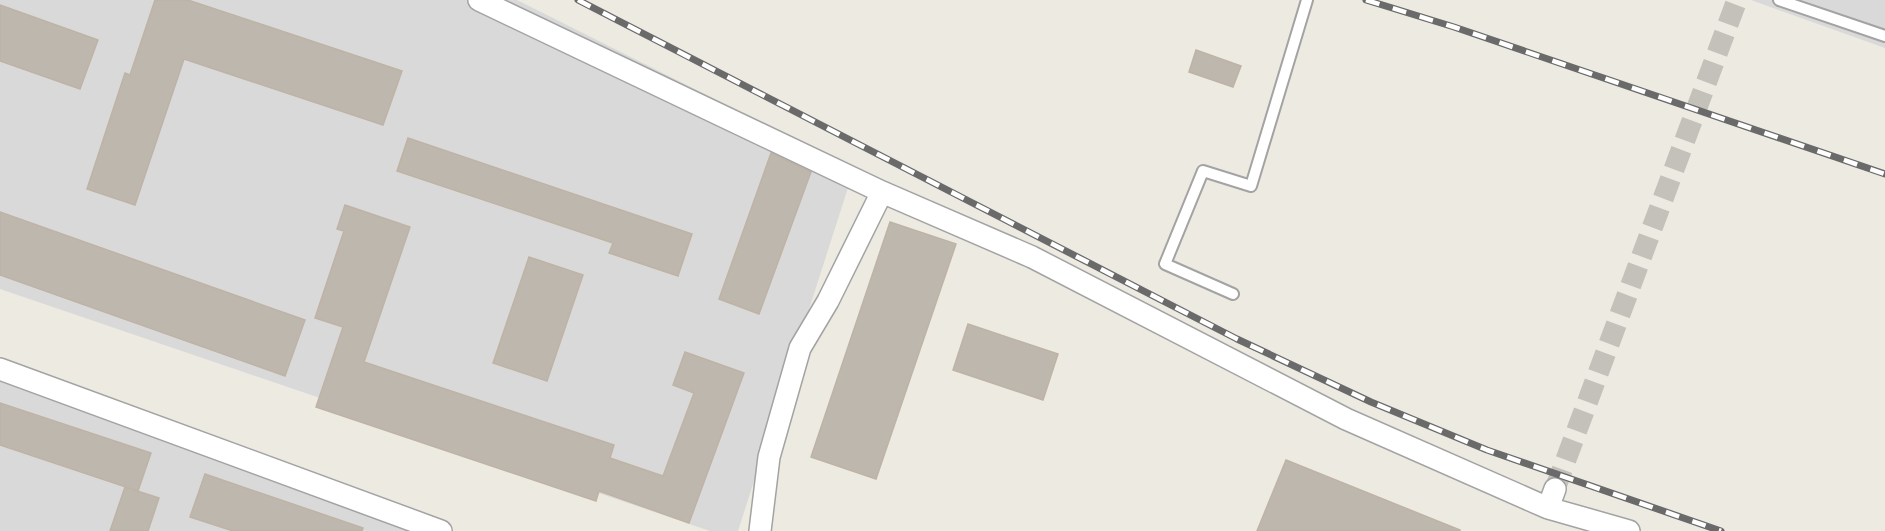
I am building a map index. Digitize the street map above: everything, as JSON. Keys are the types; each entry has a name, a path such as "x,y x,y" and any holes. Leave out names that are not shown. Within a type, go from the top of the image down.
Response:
{"street":[{"path":"478,0 882,192 1032,257 1346,419 1551,498 1629,531"},
{"path":"760,531 769,457 800,348 828,301 882,192"},
{"path":"0,369 441,531"}],"lane":[{"path":"1233,294 1165,264 1203,171 1251,186 1306,0"},
{"path":"1779,0 1885,36"}],"shaded area":[{"path":"0,0 517,0 854,169 738,531 710,531 0,289"},
{"path":"1751,0 1885,0 1885,48"},
{"path":"0,375 442,531 0,531"}],"building":[{"path":"155,0 188,0 402,71 383,125 184,59 135,205 87,189 125,73 130,75"},
{"path":"0,5 98,40 80,89 0,61"},
{"path":"1196,50 1241,66 1233,87 1189,72"},
{"path":"408,138 692,234 678,276 609,253 613,243 397,171"},
{"path":"771,153 811,172 759,314 719,299"},
{"path":"345,205 410,227 364,362 614,445 610,458 663,476 694,393 673,385 685,352 744,373 689,523 599,491 596,501 316,407 343,327 315,318 344,231 337,229"},
{"path":"0,212 305,320 285,376 0,275"},
{"path":"890,222 956,244 876,479 811,457"},
{"path":"529,257 583,275 547,381 493,363"},
{"path":"968,324 1058,354 1043,400 953,370"},
{"path":"0,403 151,453 138,491 0,445"},
{"path":"1286,460 1460,530 1460,531 1257,531"},
{"path":"205,474 363,528 362,531 233,531 190,517"},
{"path":"125,487 159,498 148,531 110,531"}],"tunnel":[{"path":"1555,489 1737,0"}],"railway":[{"path":"578,0 1237,339 1371,402 1487,450 1721,531"},
{"path":"1366,0 1454,27 1885,174"}]}
